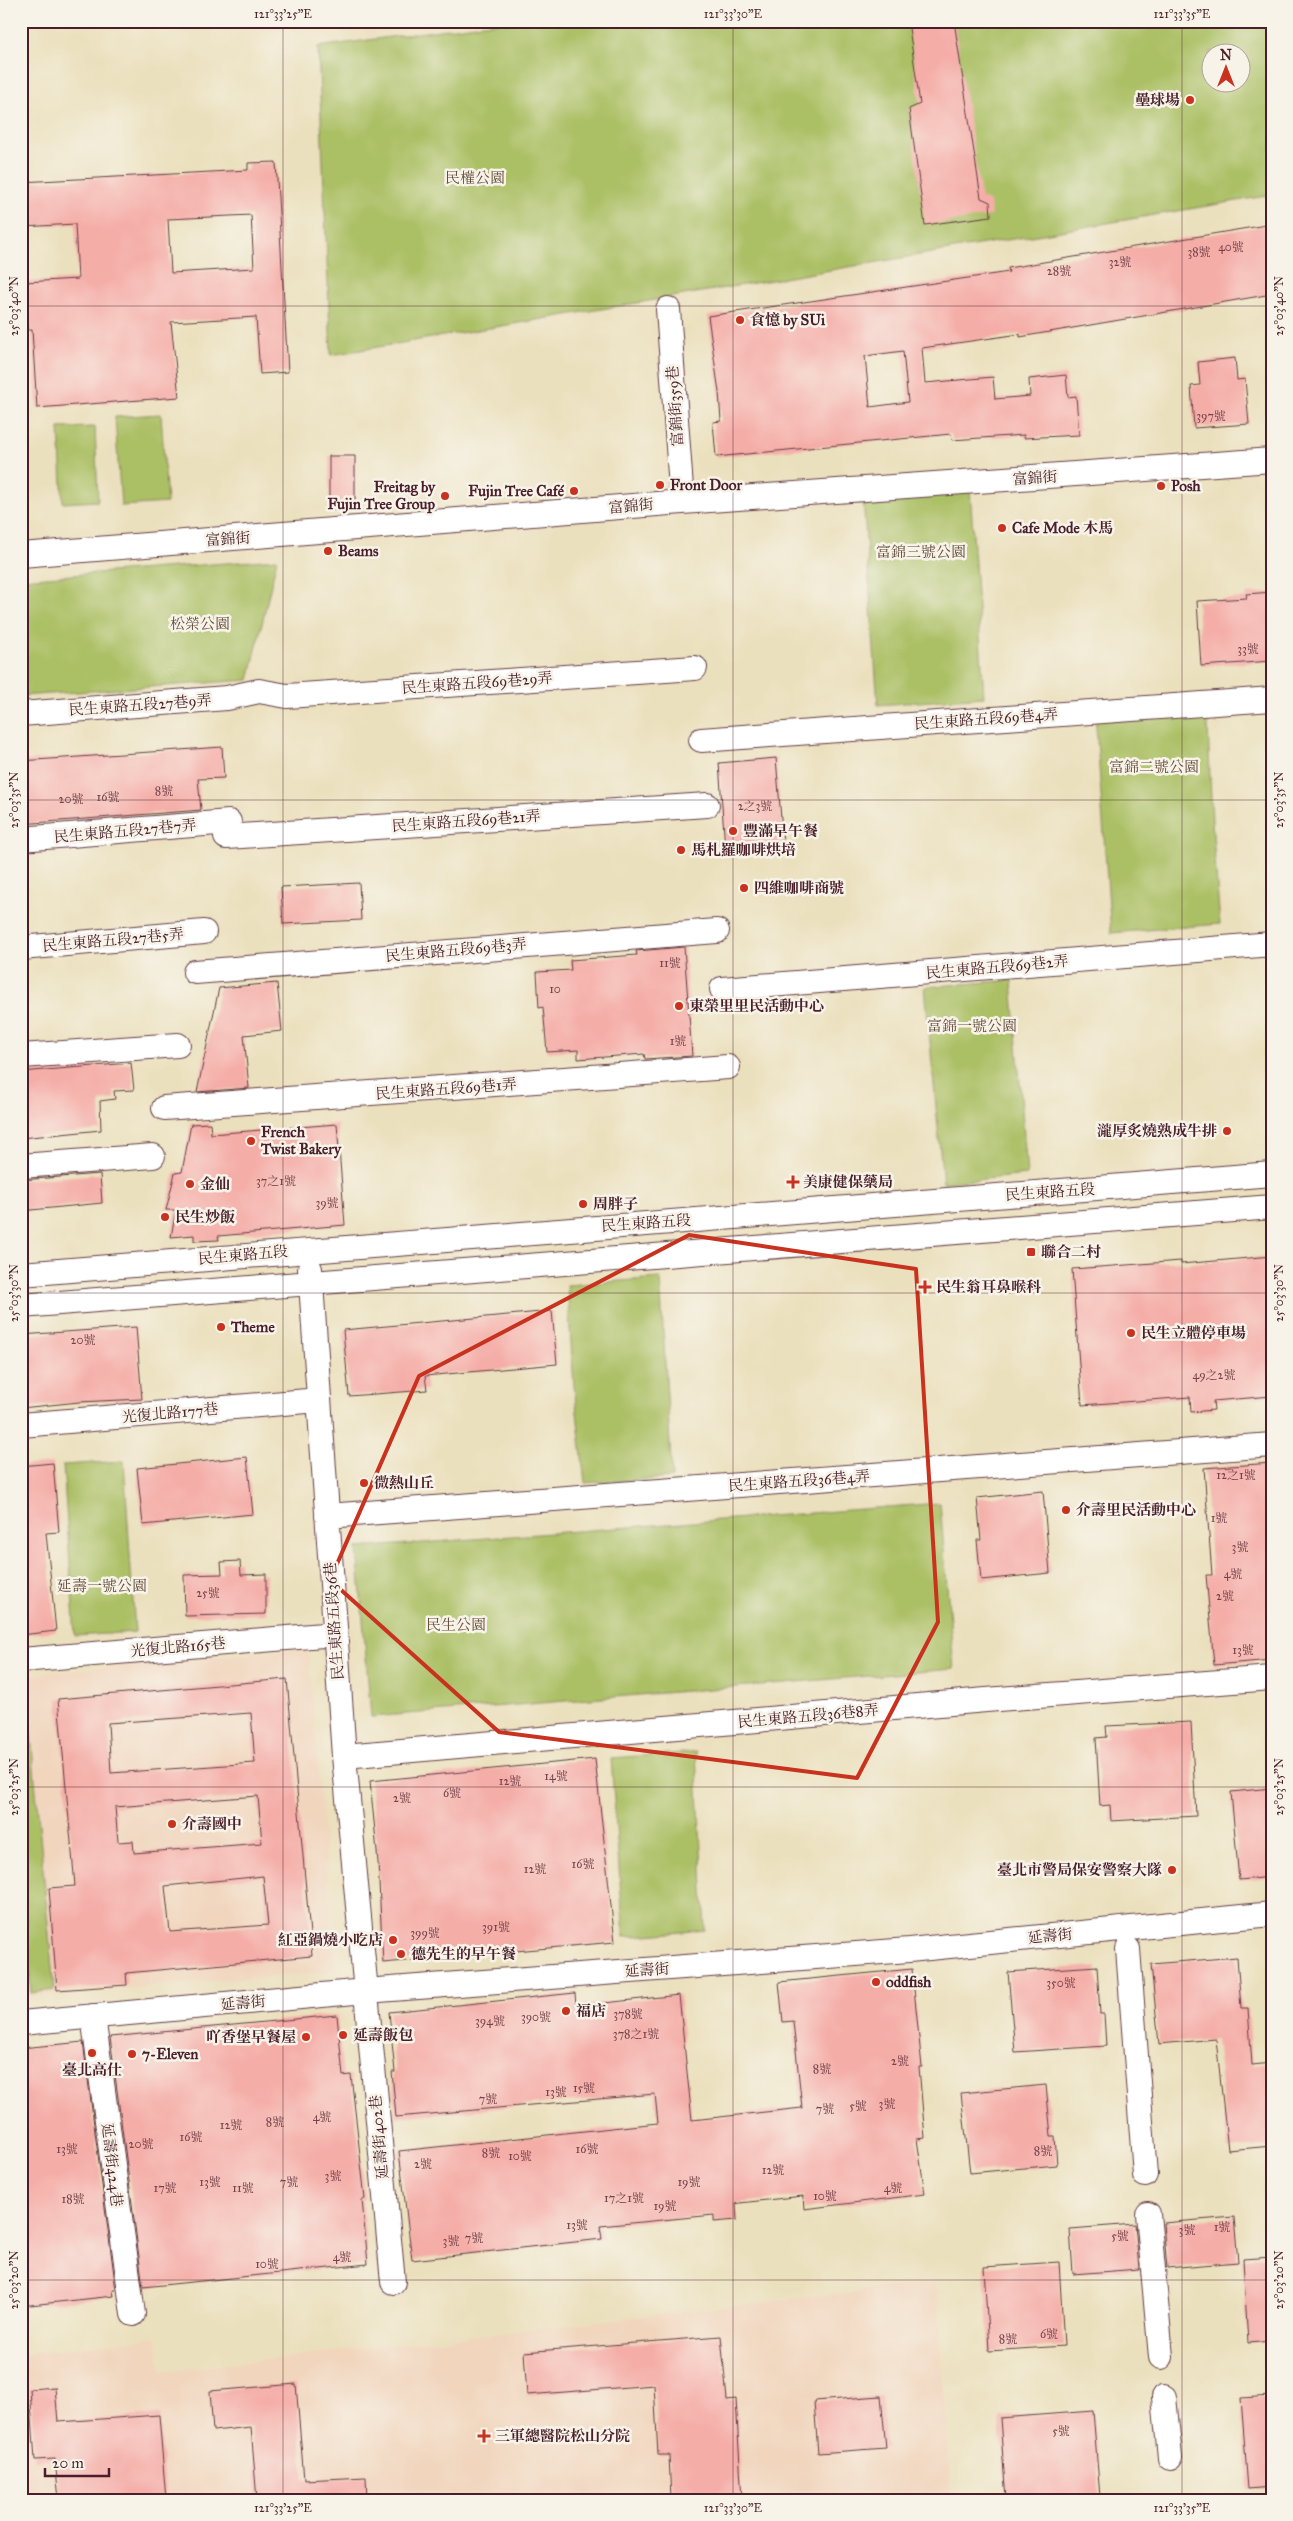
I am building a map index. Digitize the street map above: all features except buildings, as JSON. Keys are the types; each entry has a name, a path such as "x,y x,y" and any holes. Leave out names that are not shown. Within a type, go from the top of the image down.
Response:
{"street":[{"name":"富錦街359巷","path":"668,309 682,502"},
{"name":"富錦街","path":"21,555 682,502 1272,460"},
{"name":"民生東路五段69巷29弄","path":"259,691 287,696 695,668"},
{"name":"民生東路五段27巷9弄","path":"21,714 227,698 259,691"},
{"name":"民生東路五段69巷4弄","path":"701,740 1272,699"},
{"name":"民生東路五段69巷21弄","path":"228,829 707,805"},
{"name":"民生東路五段27巷7弄","path":"21,839 228,829"},
{"name":"民生東路五段69巷3弄","path":"195,972 717,931"},
{"name":"民生東路五段27巷5弄","path":"21,948 204,932"},
{"name":"民生東路五段69巷2弄","path":"722,989 1272,944"},
{"path":"21,1056 178,1045"},
{"name":"民生東路五段69巷1弄","path":"164,1108 728,1067"},
{"path":"21,1166 153,1156"},
{"name":"民生東路五段","path":"21,1274 1272,1174"},
{"path":"21,1306 1272,1207"},
{"name":"民生東路五段36巷","path":"309,1250 344,1756 365,1991"},
{"name":"光復北路177巷","path":"21,1425 319,1400"},
{"name":"民生東路五段36巷4弄","path":"327,1516 1272,1445"},
{"name":"光復北路165巷","path":"21,1660 335,1634"},
{"name":"民生東路五段36巷8弄","path":"344,1756 976,1701 1272,1678"},
{"name":"延壽街","path":"21,2022 365,1991 909,1950 1272,1914"},
{"path":"1128,1949 1145,2175"},
{"name":"延壽街402巷","path":"365,1991 393,2282"},
{"name":"延壽街424巷","path":"93,2016 133,2314"},
{"path":"1148,2214 1161,2357"},
{"path":"1164,2397 1170,2458"}],"highlighted area":[{"path":"689,1235 916,1269 938,1622 857,1778 499,1732 330,1580 419,1376"}],"shaded area":[{"name":"介壽國中","path":"308,1648 335,1971 21,1997 21,1676"},
{"name":"三軍總醫院松山分院","path":"937,2282 951,2500 21,2500 21,2355 156,2337 162,2372"}],"green space":[{"name":"民權公園","path":"505,21 1272,21 1272,195 331,355 318,47"},
{"path":"161,414 167,503 121,506 115,417"},
{"path":"95,427 98,501 63,503 59,428"},
{"name":"富錦三號公園","path":"970,489 984,697 878,705 863,497"},
{"name":"松榮公園","path":"277,559 249,680 21,696 21,579"},
{"name":"富錦二號公園","path":"1207,703 1212,822 1220,924 1111,933 1095,712"},
{"name":"富錦一號公園","path":"1012,980 1027,1175 943,1183 925,987"},
{"path":"660,1278 672,1478 585,1483 574,1386 567,1285"},
{"name":"延壽一號公園","path":"124,1461 135,1632 75,1636 63,1465"},
{"name":"民生公園","path":"940,1503 954,1669 371,1717 357,1548"},
{"path":"27,1692 54,1990 31,1993 29,1966 21,1972 21,1938 26,1923 21,1873 21,1693"},
{"path":"696,1752 705,1930 624,1937 611,1758"}],"place":[{"name":"壘球場","path":"1190,100"},
{"name":"食憶 by SUi","path":"740,320"},
{"name":"Front Door","path":"660,485"},
{"name":"Posh","path":"1161,486"},
{"name":"Fujin Tree Café","path":"574,491"},
{"name":"Freitag by Fujin Tree Group","path":"445,496"},
{"name":"Cafe Mode 木馬","path":"1002,528"},
{"name":"Beams","path":"328,551"},
{"name":"豐滿早午餐","path":"733,831"},
{"name":"馬札羅咖啡烘培","path":"681,850"},
{"name":"四維咖啡商號","path":"744,888"},
{"name":"東榮里里民活動中心","path":"679,1006"},
{"name":"瀧厚炙燒熟成牛排","path":"1227,1131"},
{"name":"French Twist Bakery","path":"251,1141"},
{"name":"美康健保藥局","path":"793,1182"},
{"name":"金仙","path":"190,1184"},
{"name":"周胖子","path":"583,1204"},
{"name":"民生炒飯","path":"165,1217"},
{"name":"聯合二村","path":"1031,1252"},
{"name":"民生翁耳鼻喉科","path":"925,1287"},
{"name":"Theme","path":"221,1327"},
{"name":"民生立體停車場","path":"1131,1333"},
{"name":"微熱山丘","path":"364,1483"},
{"name":"介壽里民活動中心","path":"1066,1510"},
{"name":"介壽國中","path":"172,1824"},
{"name":"臺北市警局保安警察大隊","path":"1172,1870"},
{"name":"紅亞鍋燒小吃店","path":"393,1940"},
{"name":"德先生的早午餐","path":"401,1954"},
{"name":"oddfish","path":"876,1982"},
{"name":"福店","path":"566,2011"},
{"name":"延壽飯包","path":"343,2035"},
{"name":"吖香堡早餐屋","path":"306,2037"},
{"name":"臺北高仕","path":"92,2053"},
{"name":"7-Eleven","path":"132,2054"},
{"name":"三軍總醫院松山分院","path":"484,2436"}]}
